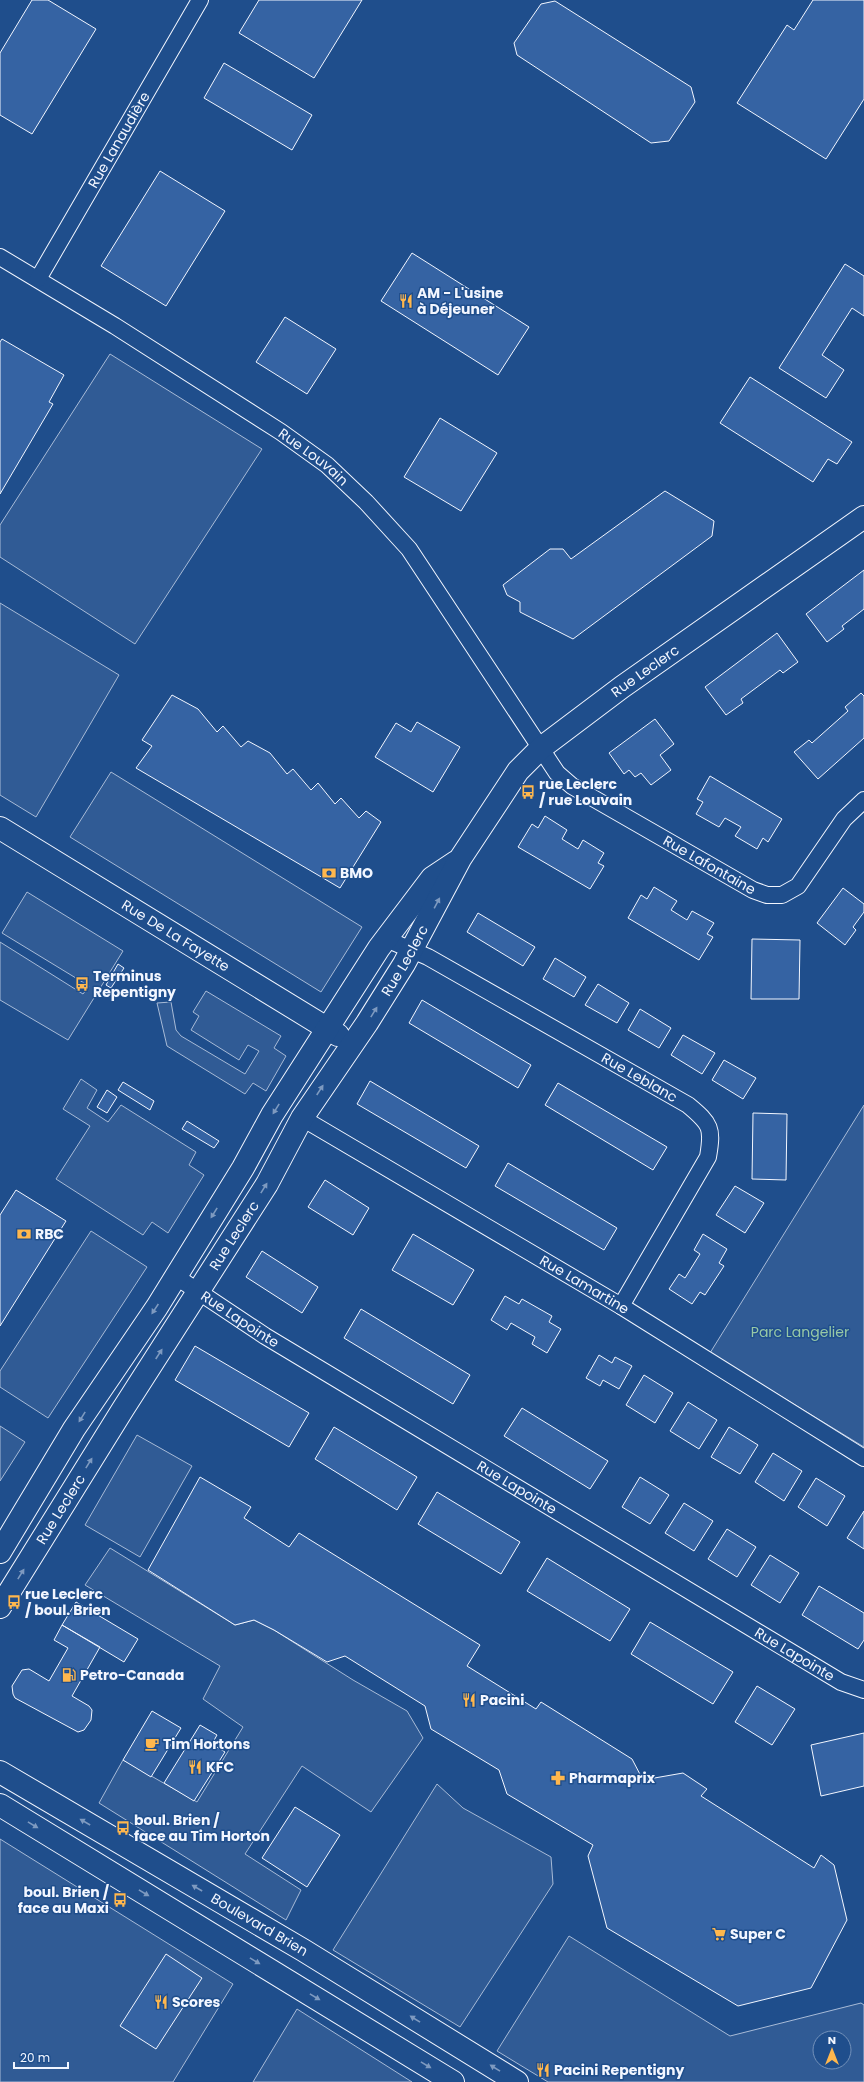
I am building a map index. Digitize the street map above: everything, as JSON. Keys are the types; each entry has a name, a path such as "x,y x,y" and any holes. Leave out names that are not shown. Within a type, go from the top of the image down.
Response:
{"street":[{"name":"Rue Lanaudière","path":"38,279 200,0"},
{"name":"Rue Louvain","path":"0,257 38,279 281,432 335,472 366,502 409,549 541,748"},
{"name":"Rue Leclerc","path":"0,1607 267,1184 302,1118 367,1023 412,950 460,859 508,784 541,748 622,686 864,517"},
{"name":"Rue Lafontaine","path":"541,748 558,773 572,786 753,890 767,895 782,895 798,886 844,819 864,800"},
{"name":"Rue De La Fayette","path":"0,828 352,1043"},
{"name":"Rue Leclerc","path":"0,1552 90,1405 157,1307 327,1028 386,939 432,878 460,859"},
{"name":"Rue Leblanc","path":"386,939 428,957 681,1101 704,1118 712,1136 708,1157 621,1306"},
{"name":"Rue Lamartine","path":"302,1118 621,1306 864,1458"},
{"name":"Rue Lapointe","path":"175,1276 286,1348 841,1682 864,1690"},
{"path":"0,1538 20,1518"},
{"name":"Boulevard Brien","path":"0,1772 304,1950 517,2082"},
{"path":"0,1805 453,2082"}],"shaded area":[{"path":"110,354 262,449 135,644 0,557 0,525"},
{"path":"0,603 119,675 36,817 0,795"},
{"path":"111,772 362,927 321,992 70,837"},
{"path":"27,892 123,951 68,1040 0,1000 0,942 83,994 89,986 2,933"},
{"path":"206,991 281,1036 274,1048 286,1056 266,1091 253,1083 245,1094 167,1046 157,1003 171,1002 176,1030 181,1036 245,1074 259,1051 248,1045 239,1060 191,1030 199,1016 193,1012"},
{"path":"81,1079 97,1090 87,1108 108,1122 121,1105 196,1152 189,1165 204,1175 168,1233 152,1222 143,1235 56,1179 90,1126 63,1109"},
{"name":"Parc Langelier","path":"864,1105 864,1447 710,1353"},
{"path":"91,1231 147,1267 48,1418 0,1387 0,1371"},
{"path":"0,1426 25,1442 0,1481"},
{"path":"137,1435 192,1466 140,1557 85,1525"},
{"path":"110,1548 235,1625 254,1620 274,1630 353,1680 407,1711 423,1738 371,1812 302,1766 245,1854 301,1890 286,1920 99,1803 123,1760 197,1802 243,1727 203,1699 220,1666 85,1585"},
{"path":"437,1784 463,1808 551,1857 553,1884 460,2027 333,1950"},
{"path":"0,1839 233,1984 173,2082 0,2082"},
{"path":"569,1936 730,2036 861,2003 864,2005 864,2082 548,2082 497,2051"},
{"path":"297,2009 412,2082 253,2082"}],"building":[{"path":"32,0 48,0 96,29 32,134 0,115 0,53"},
{"path":"259,0 362,0 314,78 239,33"},
{"path":"813,0 864,0 864,99 826,159 737,103 787,25 794,30"},
{"path":"555,1 691,87 695,102 669,141 651,143 517,55 514,43 541,4"},
{"path":"224,63 312,115 292,150 204,98"},
{"path":"160,171 225,211 166,306 101,266"},
{"path":"412,253 529,327 498,375 381,301"},
{"path":"845,264 864,276 864,316 852,308 822,355 844,370 826,398 779,368"},
{"path":"285,317 336,349 307,394 256,362"},
{"path":"2,339 64,375 49,402 53,404 0,494 0,342"},
{"path":"750,377 852,442 837,464 828,459 813,482 720,423"},
{"path":"440,418 497,453 461,511 404,477"},
{"path":"665,491 714,521 712,536 573,639 520,612 520,602 507,595 503,585 550,549 563,549 571,559"},
{"path":"864,570 864,609 842,626 844,629 827,642 806,614"},
{"path":"777,633 798,662 783,673 780,670 741,699 743,703 726,715 705,687"},
{"path":"861,693 864,696 864,738 818,779 794,752 809,740 812,743 848,711 845,707"},
{"path":"172,695 198,709 217,732 223,726 241,747 248,741 270,753 287,774 293,769 311,790 318,783 335,804 341,798 359,818 366,811 381,822 340,888 136,768 152,746 142,740"},
{"path":"655,719 674,744 660,755 671,770 651,785 641,773 635,777 629,770 624,774 609,753"},
{"path":"417,722 460,747 433,792 375,757 396,723 411,732"},
{"path":"710,776 782,819 768,842 763,838 757,849 735,836 741,827 725,818 719,827 696,814 703,802 697,799"},
{"path":"545,816 567,830 562,839 578,849 583,840 604,853 598,863 604,866 590,889 518,847 532,824 538,828"},
{"path":"654,887 677,901 671,910 687,920 692,911 714,923 707,934 713,937 699,960 628,918 641,895 647,899"},
{"path":"843,888 864,904 864,912 853,927 856,930 845,945 817,923"},
{"path":"478,913 535,947 523,966 467,932"},
{"path":"752,939 800,940 799,999 751,999"},
{"path":"555,958 586,977 574,997 543,979"},
{"path":"118,964 124,968 111,988 106,985"},
{"path":"598,984 629,1003 617,1023 585,1005"},
{"path":"422,1000 531,1065 518,1088 409,1023"},
{"path":"640,1009 671,1028 659,1048 628,1030"},
{"path":"683,1035 715,1053 702,1074 671,1055"},
{"path":"724,1060 756,1078 743,1099 712,1080"},
{"path":"370,1081 479,1146 466,1168 357,1104"},
{"path":"123,1082 154,1101 150,1110 118,1090"},
{"path":"558,1083 667,1147 653,1170 545,1105"},
{"path":"107,1090 117,1097 107,1113 97,1107"},
{"path":"753,1113 787,1114 786,1180 752,1179"},
{"path":"187,1121 219,1141 214,1148 182,1129"},
{"path":"508,1163 617,1228 604,1250 495,1186"},
{"path":"325,1180 369,1208 353,1235 308,1207"},
{"path":"735,1186 764,1203 745,1233 716,1215"},
{"path":"16,1190 66,1221 0,1326 0,1215"},
{"path":"413,1234 474,1270 453,1305 392,1270"},
{"path":"703,1234 727,1249 719,1263 724,1266 705,1295 700,1292 692,1304 669,1289 679,1274 685,1278 700,1254 694,1250"},
{"path":"262,1251 318,1287 302,1313 246,1277"},
{"path":"505,1296 519,1304 522,1299 552,1316 549,1322 561,1329 547,1353 532,1344 535,1337 511,1323 507,1330 491,1320"},
{"path":"361,1309 470,1375 453,1404 344,1338"},
{"path":"195,1346 309,1413 289,1447 175,1380"},
{"path":"599,1355 612,1363 615,1357 632,1366 619,1389 603,1380 600,1386 586,1378"},
{"path":"644,1375 673,1393 655,1423 626,1405"},
{"path":"688,1402 717,1420 699,1449 670,1431"},
{"path":"522,1408 608,1461 590,1489 504,1436"},
{"path":"334,1427 417,1477 397,1510 315,1459"},
{"path":"729,1427 758,1445 740,1474 711,1457"},
{"path":"773,1453 802,1471 784,1501 755,1482"},
{"path":"200,1477 251,1507 244,1518 289,1547 299,1533 480,1645 467,1666 536,1709 541,1702 632,1759 643,1780 683,1773 707,1789 701,1796 814,1868 821,1855 834,1865 847,1920 811,1988 738,2006 607,1928 588,1856 593,1845 507,1794 499,1770 431,1729 425,1706 345,1656 327,1662 274,1630 254,1620 235,1625 148,1570"},
{"path":"640,1477 669,1495 650,1524 622,1507"},
{"path":"816,1478 845,1496 827,1526 798,1507"},
{"path":"437,1492 520,1542 501,1574 418,1524"},
{"path":"684,1503 713,1521 694,1551 665,1533"},
{"path":"864,1511 864,1549 847,1538"},
{"path":"727,1529 756,1547 737,1577 708,1559"},
{"path":"770,1555 799,1573 780,1603 751,1585"},
{"path":"547,1558 630,1609 610,1641 527,1591"},
{"path":"819,1586 864,1613 864,1640 858,1649 802,1615"},
{"path":"76,1602 138,1639 124,1662 62,1625"},
{"path":"650,1622 733,1672 713,1704 631,1654"},
{"name":"Petro-Canada","path":"62,1625 100,1647 72,1696 89,1706 92,1710 91,1720 84,1730 78,1732 15,1698 13,1694 12,1686 22,1670 29,1669 49,1681 68,1648 54,1640"},
{"path":"757,1686 795,1709 772,1745 735,1722"},
{"name":"Tim Hortons","path":"152,1711 181,1728 151,1777 123,1760"},
{"name":"KFC","path":"200,1725 217,1735 212,1744 225,1752 194,1801 164,1783"},
{"path":"864,1733 864,1786 821,1796 811,1745"},
{"path":"295,1807 340,1835 307,1887 262,1858"},
{"name":"Scores","path":"166,1954 202,1978 156,2049 120,2026"}],"place":[{"name":"AM - L'usine à Déjeuner","path":"406,301"},
{"name":"rue Leclerc / rue Louvain","path":"528,792"},
{"name":"BMO","path":"329,873"},
{"name":"Terminus Repentigny","path":"82,984"},
{"name":"RBC","path":"24,1234"},
{"name":"rue Leclerc / boul. Brien","path":"14,1602"},
{"name":"Petro-Canada","path":"69,1675"},
{"name":"Pacini","path":"469,1700"},
{"name":"Tim Hortons","path":"152,1744"},
{"name":"KFC","path":"195,1767"},
{"name":"Pharmaprix","path":"558,1778"},
{"name":"boul. Brien / face au Tim Horton","path":"123,1828"},
{"name":"boul. Brien / face au Maxi","path":"120,1900"},
{"name":"Super C","path":"719,1934"},
{"name":"Scores","path":"161,2002"},
{"name":"Pacini Repentigny","path":"543,2070"}]}
